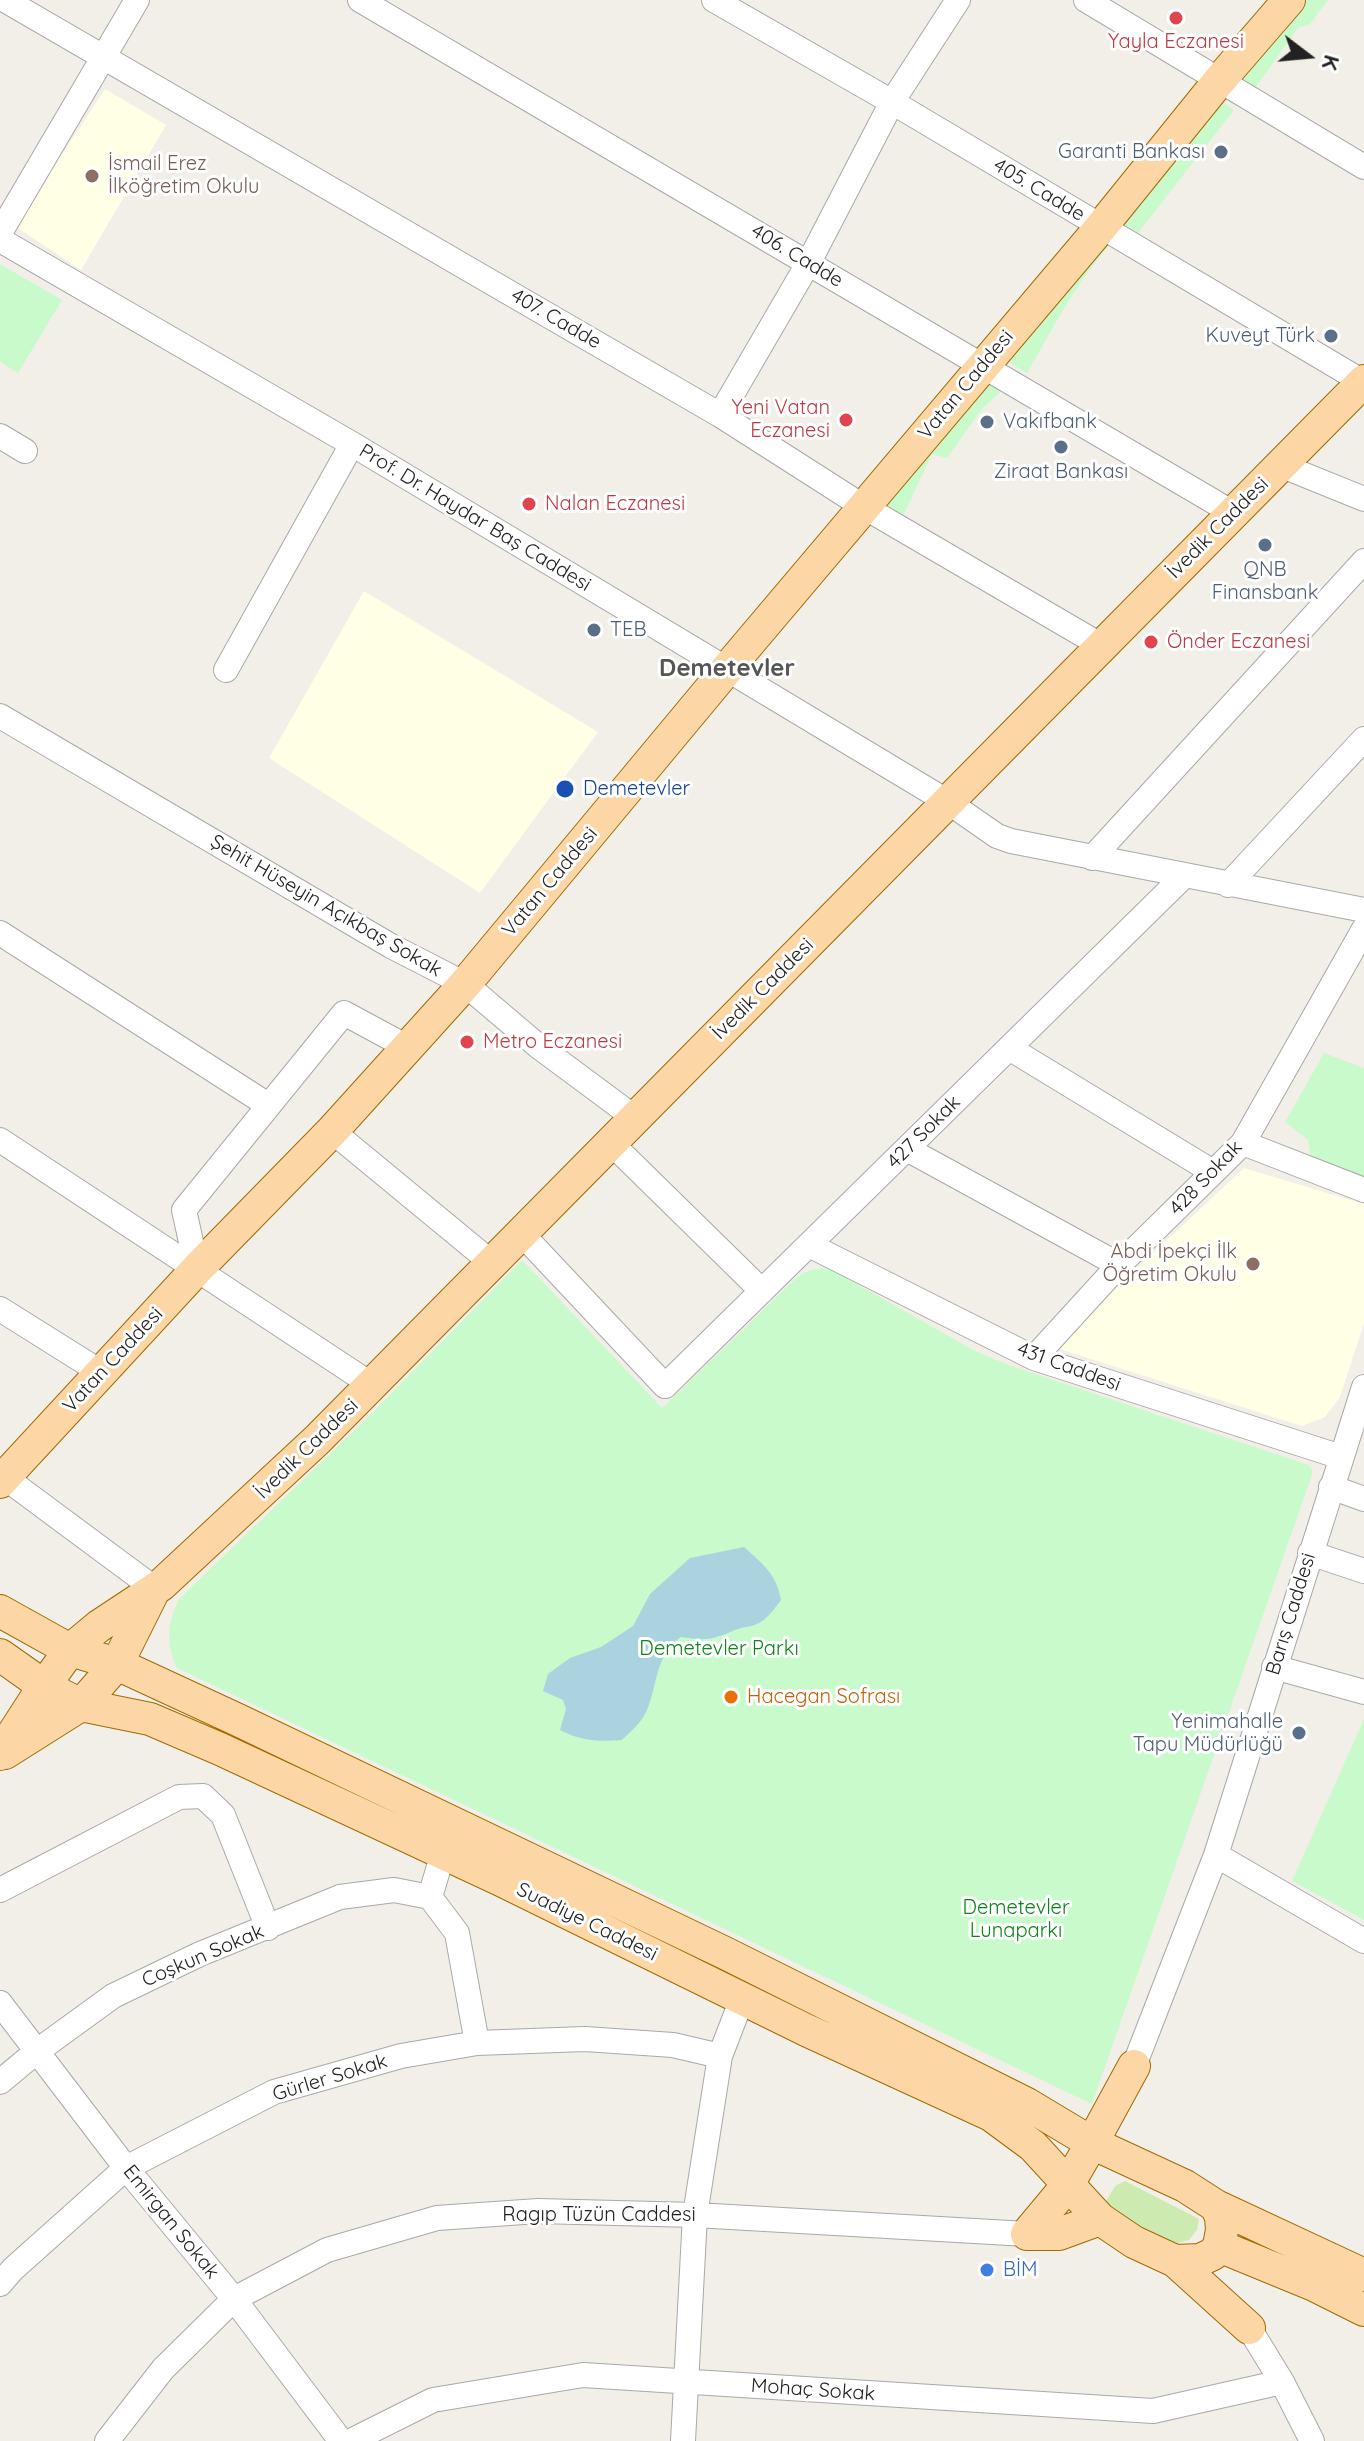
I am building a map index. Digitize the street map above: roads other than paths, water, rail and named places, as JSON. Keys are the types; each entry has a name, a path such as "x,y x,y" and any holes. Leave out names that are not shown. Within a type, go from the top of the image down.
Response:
{"main road":[{"name":"Vatan Caddesi","path":"2,1477 197,1269 332,1131 465,984 1289,0"},
{"name":"İvedik Caddesi","path":"0,1755 70,1650 99,1626 155,1589 274,1481 372,1385 1363,381"},
{"name":"İvedik Caddesi","path":"0,1755 81,1705 117,1664 155,1589"},
{"path":"0,1611 70,1650 117,1664"},
{"path":"0,1655 44,1686 81,1705"},
{"name":"Suadiye Caddesi","path":"117,1664 725,1953 1027,2104 1107,2149 1185,2186 1216,2206 1364,2275"},
{"name":"Suadiye Caddesi","path":"81,1705 150,1719 443,1853 742,1999 991,2115 1033,2146 1100,2219 1134,2242 1175,2261"},
{"name":"Barış Caddesi","path":"1107,2149 1134,2066"},
{"path":"1027,2234 1067,2186 1107,2149"},
{"path":"1216,2206 1221,2217 1216,2250 1249,2328"},
{"name":"Ragıp Tüzün Caddesi","path":"1027,2234 1059,2234 1100,2219"},
{"path":"1175,2261 1200,2260 1216,2250"},
{"path":"1216,2250 1314,2285 1364,2310"},
{"path":"1175,2261 1249,2328"}],"street":[{"name":"407. Cadde","path":"5,0 720,415 864,507 1102,646"},
{"path":"0,233 137,0"},
{"name":"406. Cadde","path":"360,0 1233,513"},
{"name":"405. Cadde","path":"714,0 1363,381"},
{"path":"720,415 809,262 892,102 958,0"},
{"path":"1086,0 1364,167"},
{"name":"Prof. Dr. Haydar Baş Caddesi","path":"0,240 352,444 948,802 997,836 1183,877 1364,910"},
{"path":"0,436 25,451"},
{"path":"226,670 352,444"},
{"path":"1280,465 1364,499"},
{"path":"1092,858 1364,561"},
{"name":"Şehit Hüseyin Açıkbaş Sokak","path":"0,716 391,946 465,984 538,1046 635,1118"},
{"path":"1228,885 1364,739"},
{"name":"427 Sokak","path":"521,1233 665,1386 1183,877"},
{"name":"428 Sokak","path":"1034,1358 1119,1265 1243,1143 1364,929"},
{"path":"0,933 268,1105"},
{"path":"197,1269 184,1210 344,1013 407,1047"},
{"path":"1009,1048 1213,1172"},
{"path":"332,1131 492,1263"},
{"path":"0,1140 372,1385"},
{"path":"611,1143 762,1291"},
{"path":"1243,1143 1364,1190"},
{"path":"907,1149 1119,1265"},
{"name":"431 Caddesi","path":"809,1245 1034,1358 1341,1457"},
{"path":"0,1309 102,1373"},
{"name":"Barış Caddesi","path":"1134,2066 1216,1855 1364,1387"},
{"path":"2,1477 155,1589"},
{"path":"1331,1487 1364,1499"},
{"path":"1310,1553 1364,1571"},
{"path":"1274,1667 1364,1692"},
{"path":"0,1890 179,1797 203,1796 223,1815 268,1928"},
{"path":"443,1853 430,1897 457,1933 477,2043"},
{"path":"1216,1855 1364,1941"},
{"name":"Coşkun Sokak","path":"0,2082 113,1996 200,1954 340,1897 394,1890 430,1897"},
{"path":"683,2441 695,2215 720,2056 742,1999"},
{"name":"Emirgan Sokak","path":"0,2003 126,2168 234,2299 341,2441"},
{"name":"Gürler Sokak","path":"0,2284 126,2168 274,2092 401,2056 477,2043 585,2039 673,2045 720,2056"},
{"name":"Ragıp Tüzün Caddesi","path":"107,2441 163,2369 234,2299 327,2250 437,2218 538,2211 695,2215 1027,2234"},
{"path":"1249,2328 1282,2382 1312,2441"},
{"name":"Mohaç Sokak","path":"351,2441 433,2400 583,2375 1153,2411 1282,2382"}],"water":[{"path":"744,1547 768,1570 779,1591 781,1600 768,1616 756,1624 714,1638 681,1637 666,1652 645,1714 622,1740 590,1740 560,1730 566,1709 563,1700 543,1691 548,1674 570,1658 601,1647 633,1626 650,1594 690,1558"}],"place":[{"name":"Yayla Eczanesi","path":"1176,18"},
{"name":"Garanti Bankası","path":"1221,152"},
{"name":"İsmail Erez İlköğretim Okulu","path":"92,176"},
{"name":"Kuveyt Türk","path":"1331,336"},
{"name":"Yeni Vatan Eczanesi","path":"846,420"},
{"name":"Vakıfbank","path":"987,422"},
{"name":"Ziraat Bankası","path":"1061,447"},
{"name":"Nalan Eczanesi","path":"529,504"},
{"name":"QNB Finansbank","path":"1265,545"},
{"name":"TEB","path":"594,630"},
{"name":"Önder Eczanesi","path":"1151,642"},
{"name":"Demetevler","path":"565,789"},
{"name":"Metro Eczanesi","path":"467,1042"},
{"name":"Abdi İpekçi İlk Öğretim Okulu","path":"1253,1264"},
{"name":"Hacegan Sofrası","path":"731,1697"},
{"name":"Yenimahalle Tapu Müdürlüğü","path":"1299,1733"},
{"name":"BİM","path":"987,2270"}],"district":[{"name":"Demetevler","path":"727,669"}],"park label":[{"name":"Demetevler Parkı","path":"719,1649"},
{"name":"Demetevler Lunaparkı","path":"1016,1920"}]}
